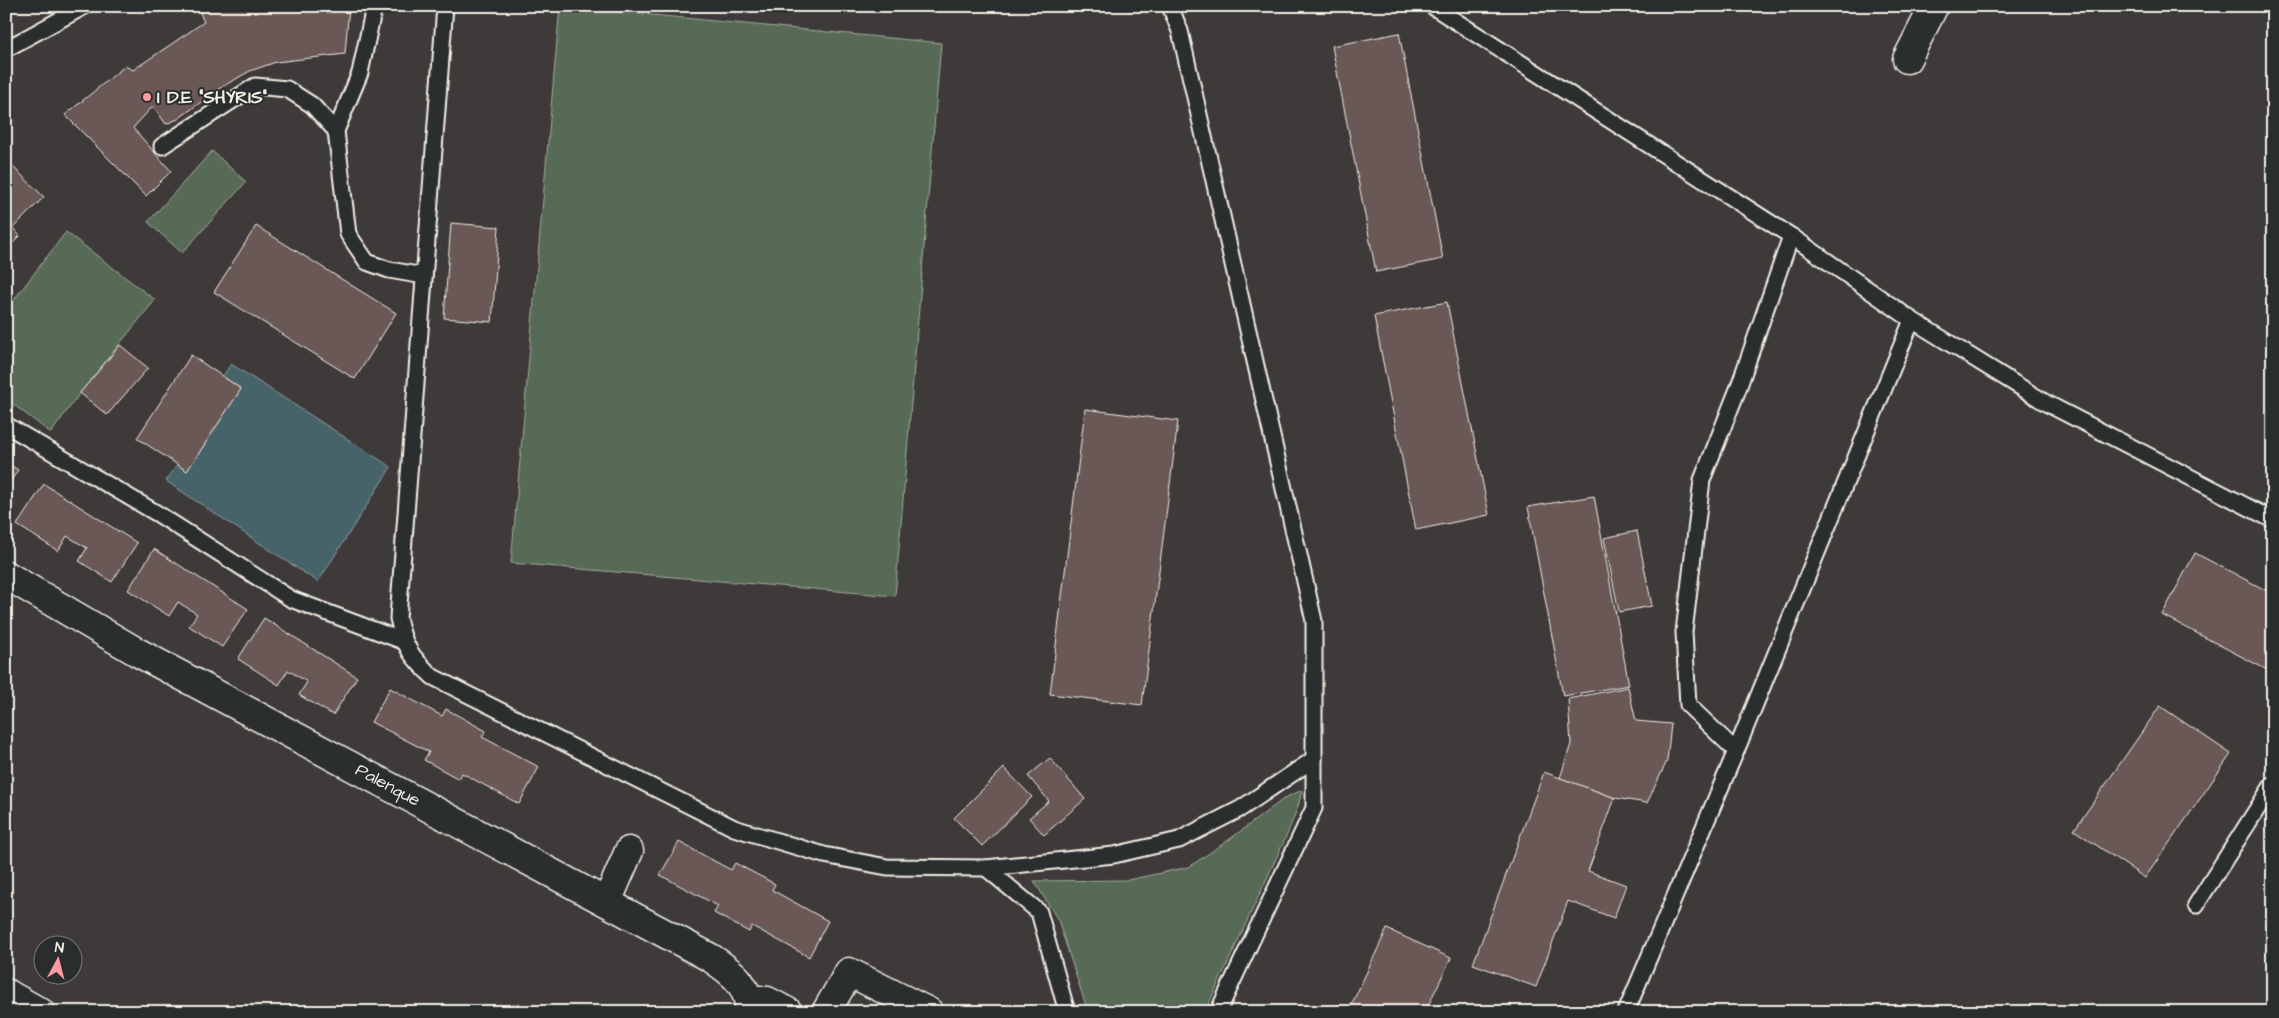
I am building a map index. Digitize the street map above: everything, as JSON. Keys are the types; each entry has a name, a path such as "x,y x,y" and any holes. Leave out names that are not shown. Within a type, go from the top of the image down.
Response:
{"street":[{"path":"1907,59 1934,6"},
{"name":"Palenque","path":"6,575 137,652 711,958 737,976 750,1005"},
{"path":"608,902 629,851"},
{"path":"826,1012 849,972 929,1012"},
{"path":"6,993 40,1012"},
{"path":"750,1005 767,1002 788,1012"}],"lane":[{"path":"6,49 85,6"},
{"path":"445,6 398,618 403,641 415,662 433,677 734,828 824,855 886,868 986,868 1114,855 1179,840 1240,809 1314,759"},
{"path":"1170,6 1180,31 1314,621 1314,808 1218,1012"},
{"path":"1432,6 1791,236 1912,320 2046,403 2273,520"},
{"path":"373,12 360,73 336,131 348,234 367,262 389,270 424,276"},
{"path":"162,146 255,86 288,88 312,105 336,131"},
{"path":"1736,751 1688,705 1686,622 1702,480 1738,389 1791,236"},
{"path":"1626,1012 1736,751 1912,320"},
{"path":"6,425 158,514 291,599 403,641"},
{"path":"2196,905 2273,784"},
{"path":"986,868 1039,912 1067,1012"}],"green space":[{"path":"560,6 941,43 895,596 511,563"},
{"path":"212,151 246,182 182,253 148,222"},
{"path":"66,232 155,300 80,393 51,433 6,399 6,310"},
{"path":"1302,790 1298,807 1286,837 1205,1012 1088,1012 1058,920 1034,881 1128,880 1189,867 1285,798"}],"water":[{"path":"231,364 391,467 318,582 166,481 177,465 187,471 241,389 223,376"}],"building":[{"name":"I D.E \"SHYRIS\"","path":"210,6 349,6 345,54 276,62 250,71 220,88 178,119 166,124 153,106 133,128 171,171 146,196 65,115 125,66 133,70 204,22 200,13"},
{"path":"1399,33 1443,259 1376,272 1332,46"},
{"path":"6,160 44,197 13,228 20,236 6,250"},
{"path":"451,223 499,227 492,322 444,318"},
{"path":"256,226 396,313 355,379 214,292"},
{"path":"1447,302 1489,515 1416,530 1374,316"},
{"path":"120,345 148,368 107,415 80,393"},
{"path":"191,355 241,389 187,471 137,438"},
{"path":"1085,409 1178,421 1142,705 1050,694"},
{"path":"6,462 18,470 6,488"},
{"path":"44,484 137,543 112,582 79,561 87,548 67,536 58,551 17,525"},
{"path":"1594,496 1629,685 1563,696 1528,507"},
{"path":"1637,531 1652,606 1619,612 1604,538"},
{"path":"154,549 248,609 222,647 189,626 197,614 178,602 169,616 128,590"},
{"path":"2195,553 2273,594 2273,673 2162,615"},
{"path":"264,618 357,677 333,715 299,695 307,682 288,670 279,685 238,659"},
{"path":"1628,687 1636,721 1671,724 1667,761 1647,803 1615,798 1560,778 1571,744 1568,699"},
{"path":"390,688 442,716 446,709 486,731 482,737 539,767 519,804 462,773 459,779 424,760 429,752 371,722"},
{"path":"2160,706 2231,754 2145,878 2074,830"},
{"path":"1050,758 1085,799 1044,835 1029,818 1049,801 1028,776"},
{"path":"1004,768 1032,797 982,846 954,818"},
{"path":"1544,772 1615,798 1588,871 1626,885 1614,918 1568,901 1536,987 1473,964"},
{"path":"679,842 731,870 735,863 775,884 772,890 828,921 809,957 752,926 749,932 714,913 718,906 660,875"},
{"path":"1387,929 1451,958 1425,1012 1348,1012"}],"place":[{"name":"I D.E \"SHYRIS\"","path":"147,97"}]}
